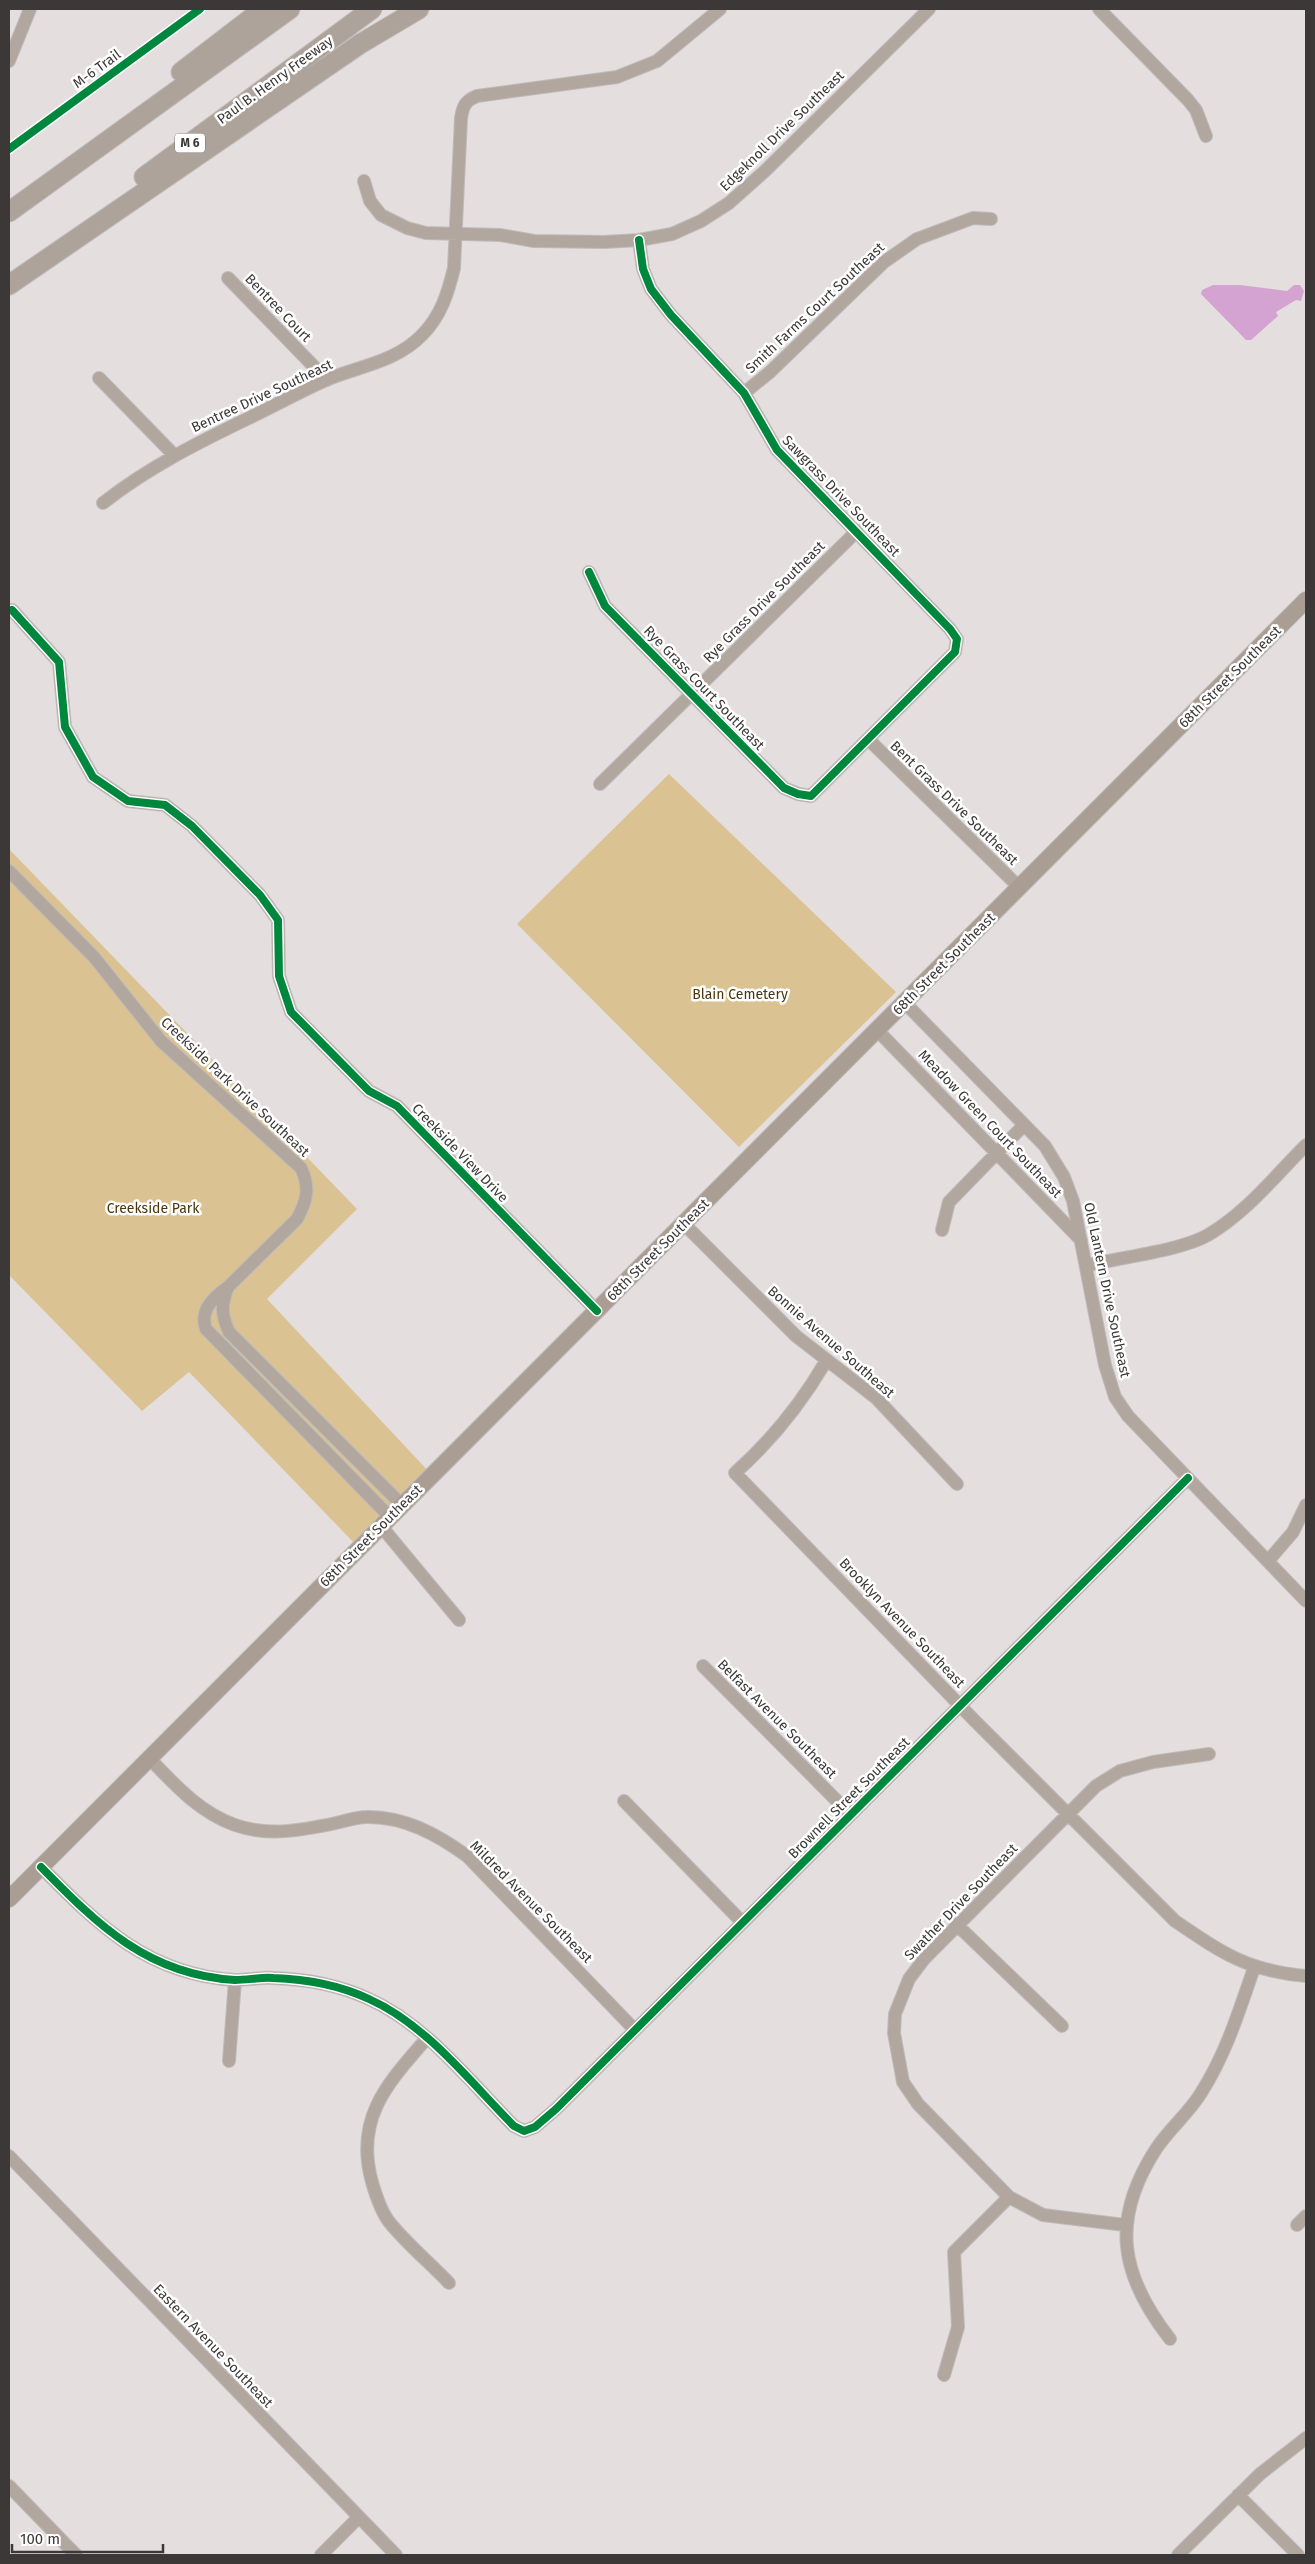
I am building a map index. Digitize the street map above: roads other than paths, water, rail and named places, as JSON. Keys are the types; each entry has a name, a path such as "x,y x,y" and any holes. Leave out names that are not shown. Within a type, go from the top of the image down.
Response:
{"highway":[{"path":"9,205 263,9"},
{"path":"9,212 290,9"},
{"name":"Paul B. Henry Freeway","path":"9,277 372,9"},
{"path":"9,285 360,44 419,9"}],"main road":[{"name":"68th Street Southeast","path":"9,1899 1306,600"}],"street":[{"path":"9,61 30,9"},
{"name":"Bentree Drive Southeast","path":"104,503 136,478 174,455 327,380 396,355 422,335 440,311 449,291 454,268 463,107 468,100 477,96 617,77 657,61 720,9"},
{"path":"1099,9 1188,100 1196,110 1206,136"},
{"name":"Edgeknoll Drive Southeast","path":"364,181 370,201 381,215 420,231 455,235 500,235 534,241 639,240 672,234 701,221 729,203 766,170 926,10"},
{"name":"Smith Farms Court Southeast","path":"744,393 770,372 884,262 917,239 973,218 991,219"},
{"name":"Sawgrass Drive Southeast","path":"639,240 642,269 651,288 671,315 744,393 777,450 857,531 957,639 955,652 868,739"},
{"name":"Bentree Court","path":"228,278 327,380"},
{"path":"99,378 174,455"},
{"name":"Rye Grass Drive Southeast","path":"600,784 857,531"},
{"name":"Rye Grass Court Southeast","path":"589,572 605,606 784,788 798,794 811,796 868,739"},
{"name":"Creekside View Drive","path":"12,610 59,662 65,727 93,776 128,801 165,805 192,826 260,895 278,920 279,976 292,1012 369,1091 398,1106 598,1310"},
{"name":"Bent Grass Drive Southeast","path":"868,739 1020,888"},
{"name":"Creekside Park Drive Southeast","path":"9,871 94,957 161,1041 300,1168 306,1179 308,1192 304,1207 297,1219 209,1304 204,1322 206,1329 391,1516"},
{"name":"Old Lantern Drive Southeast","path":"905,1003 1045,1146 1064,1177 1074,1201 1105,1365 1115,1397 1128,1416 1306,1601"},
{"name":"Meadow Green Court Southeast","path":"877,1030 1081,1240"},
{"path":"942,1230 949,1202 1024,1125"},
{"path":"1086,1266 1174,1247 1207,1235 1237,1214 1306,1145"},
{"name":"Bonnie Avenue Southeast","path":"684,1224 767,1309 826,1361 848,1374 876,1398 956,1484"},
{"path":"228,1287 222,1303 222,1317 229,1332 391,1516 459,1620"},
{"name":"Brooklyn Avenue Southeast","path":"826,1361 792,1415 756,1454 735,1473 1067,1815 1176,1921 1214,1948 1254,1968 1306,1976"},
{"name":"Brownell Street Southeast","path":"427,2038 514,2126 524,2131 534,2127 556,2109 634,2029 1188,1478"},
{"path":"1268,1561 1293,1532 1306,1505"},
{"name":"Belfast Avenue Southeast","path":"703,1666 850,1814"},
{"name":"Swather Drive Southeast","path":"1125,2225 1043,2215 1009,2197 918,2104 903,2082 897,2060 894,2033 895,2014 909,1979 956,1924 1096,1786 1120,1771 1152,1762 1209,1754"},
{"name":"Mildred Avenue Southeast","path":"148,1758 199,1808 243,1827 273,1832 307,1829 366,1816 409,1824 441,1837 468,1856 634,2029"},
{"path":"624,1801 742,1922"},
{"path":"41,1867 83,1910 121,1942 156,1960 186,1971 235,1980 272,1978 337,1987 384,2006 427,2038 395,2074 374,2111 368,2128 367,2163 376,2198 389,2222 449,2283"},
{"path":"956,1924 1062,2026"},
{"path":"1170,2340 1149,2313 1135,2283 1125,2225 1131,2200 1153,2155 1200,2095 1223,2057 1254,1968"},
{"path":"228,2061 235,1980"},
{"name":"Eastern Avenue Southeast","path":"9,2156 396,2555"},
{"path":"944,2375 958,2326 954,2252 1009,2197"},
{"path":"1178,2555 1272,2463 1306,2438"},
{"path":"9,2486 76,2555"},
{"path":"1238,2495 1298,2555"},
{"path":"320,2555 359,2517"}],"park label":[{"name":"Blain Cemetery","path":"740,994"},
{"name":"Creekside Park","path":"153,1208"}]}
